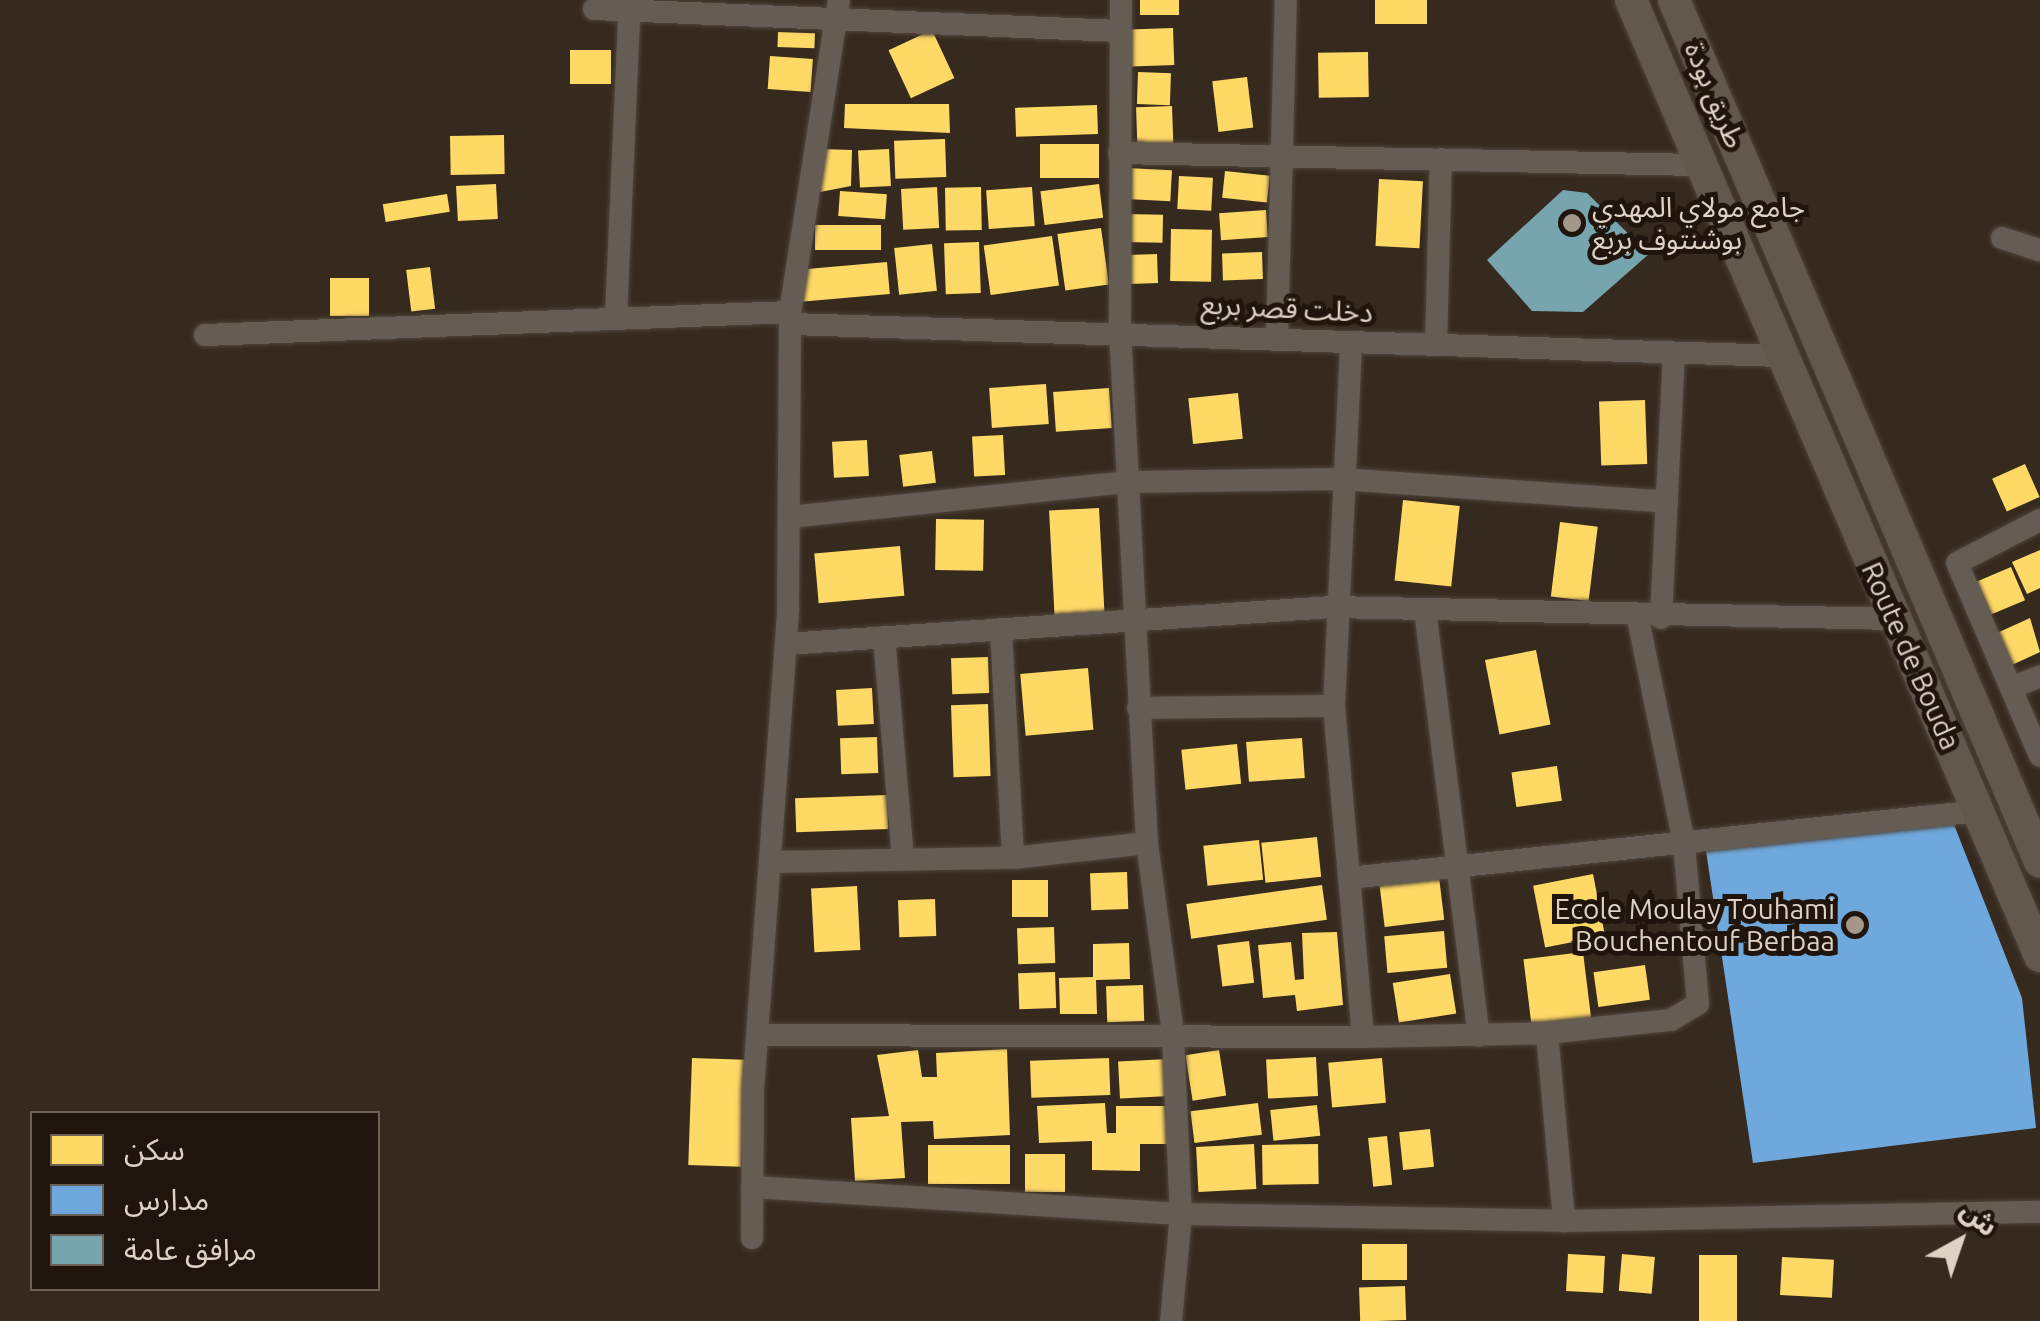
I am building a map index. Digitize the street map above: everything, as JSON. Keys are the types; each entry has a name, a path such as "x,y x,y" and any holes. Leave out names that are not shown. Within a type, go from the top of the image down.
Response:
{"main road":[{"name":"طريق بودة","path":"1632,0 1698,166 1781,356"},
{"name":"طريق بودة","path":"1674,0 1826,355"},
{"name":"Route de Bouda","path":"1826,355 2040,862"},
{"name":"Route de Bouda","path":"1781,356 2040,956"}],"street":[{"path":"1121,0 1120,330 1132,620 1148,843 1173,1034 1180,1214 1171,1321"},
{"path":"1278,337 1286,0"},
{"path":"616,318 630,6"},
{"path":"594,9 839,7 1119,31"},
{"path":"752,1238 758,1035 774,862 786,644 790,318 839,7"},
{"path":"1119,153 1698,166"},
{"path":"1436,345 1441,159"},
{"path":"2002,238 2040,250"},
{"name":"دخلت قصر بربع","path":"205,336 616,318 790,318 1674,355 1781,356"},
{"path":"1351,342 1332,607 1334,706 1363,1037"},
{"path":"1661,618 1674,355"},
{"path":"789,517 1126,482 1341,478 1666,502"},
{"path":"2040,520 1958,564 2040,756"},
{"path":"786,644 1332,607 1661,618 1894,619"},
{"path":"1425,610 1479,1036"},
{"path":"758,1035 1479,1036 1547,1034 1671,1020 1698,1004 1684,843 1637,615"},
{"path":"1001,628 1013,858"},
{"path":"884,637 902,858"},
{"path":"2012,688 2040,676"},
{"path":"1138,708 1334,706"},
{"path":"1350,878 1979,810"},
{"path":"774,862 1013,858 1148,843"},
{"path":"1547,1034 1564,1222"},
{"path":"752,1187 1180,1214 1564,1222 2040,1212"}],"building: سكن":[{"path":"1140,0 1179,0 1179,15 1140,15"},
{"path":"1375,0 1427,0 1427,24 1375,24"},
{"path":"1173,28 1174,65 1131,66 1130,30"},
{"path":"932,30 954,78 911,98 888,50"},
{"path":"778,32 815,33 814,48 777,47"},
{"path":"570,50 611,50 611,84 570,84"},
{"path":"1368,52 1369,97 1319,98 1318,53"},
{"path":"770,56 813,59 811,92 768,89"},
{"path":"1138,72 1171,73 1170,105 1137,104"},
{"path":"1247,77 1253,128 1218,132 1212,81"},
{"path":"845,104 949,104 950,133 844,128"},
{"path":"1097,105 1098,134 1016,137 1015,108"},
{"path":"1172,106 1173,144 1137,145 1136,107"},
{"path":"504,135 505,174 451,175 450,136"},
{"path":"945,139 946,177 895,179 894,141"},
{"path":"1040,144 1099,144 1099,178 1040,178"},
{"path":"821,149 852,150 851,186 820,192"},
{"path":"889,149 891,186 860,188 858,151"},
{"path":"1128,168 1172,170 1170,201 1126,199"},
{"path":"1225,171 1270,176 1267,203 1222,198"},
{"path":"1179,176 1213,178 1211,211 1177,209"},
{"path":"1379,179 1423,181 1419,248 1375,246"},
{"path":"496,184 498,219 458,221 456,186"},
{"path":"1099,184 1103,218 1045,225 1040,191"},
{"path":"937,187 939,228 903,230 901,189"},
{"path":"981,187 982,230 946,231 945,188"},
{"path":"1032,187 1035,226 989,229 986,190"},
{"path":"840,191 887,194 885,219 838,216"},
{"path":"447,194 450,212 386,222 383,204"},
{"path":"1266,210 1268,237 1221,240 1219,213"},
{"path":"1124,214 1163,215 1163,243 1124,242"},
{"path":"815,225 881,225 881,250 815,250"},
{"path":"1101,228 1109,284 1065,291 1057,234"},
{"path":"1171,229 1212,230 1211,282 1170,281"},
{"path":"1052,236 1059,286 991,295 984,246"},
{"path":"979,242 981,293 946,294 944,243"},
{"path":"932,244 937,291 899,295 894,248"},
{"path":"1262,252 1263,279 1223,280 1222,253"},
{"path":"1157,254 1158,283 1129,284 1128,255"},
{"path":"887,262 890,294 801,302 798,270"},
{"path":"430,267 435,309 411,312 406,270"},
{"path":"330,278 369,278 369,316 330,316"},
{"path":"1046,384 1049,424 992,428 989,388"},
{"path":"1109,388 1112,428 1056,432 1053,392"},
{"path":"1238,393 1243,439 1193,444 1188,398"},
{"path":"1645,400 1647,464 1601,466 1599,402"},
{"path":"1003,435 1005,475 974,477 972,437"},
{"path":"867,440 869,476 834,478 832,442"},
{"path":"932,451 936,483 903,487 899,455"},
{"path":"2025,464 2040,497 2007,512 1992,479"},
{"path":"1403,500 1460,506 1451,587 1395,581"},
{"path":"1099,508 1104,613 1055,615 1049,511"},
{"path":"936,519 984,520 983,571 935,570"},
{"path":"1560,522 1598,527 1589,601 1551,596"},
{"path":"900,546 904,596 819,603 814,553"},
{"path":"2040,550 2040,588 2027,594 2012,562"},
{"path":"2011,567 2025,600 1991,615 1977,581"},
{"path":"2030,618 2040,652 2012,665 1997,633"},
{"path":"1536,650 1551,725 1499,735 1485,660"},
{"path":"988,657 989,693 952,694 951,658"},
{"path":"1088,668 1093,730 1026,736 1020,674"},
{"path":"872,688 874,724 838,726 836,690"},
{"path":"988,704 991,776 954,777 951,705"},
{"path":"877,737 878,773 841,774 840,738"},
{"path":"1302,738 1305,778 1249,782 1246,742"},
{"path":"1237,744 1241,784 1185,790 1181,750"},
{"path":"1557,766 1562,801 1516,807 1511,772"},
{"path":"887,795 888,829 796,832 795,798"},
{"path":"1317,837 1321,877 1265,883 1261,843"},
{"path":"1259,840 1263,880 1207,886 1203,846"},
{"path":"1127,872 1128,909 1091,910 1090,873"},
{"path":"1593,874 1605,936 1545,947 1533,886"},
{"path":"1439,877 1444,920 1385,927 1379,884"},
{"path":"1012,880 1048,880 1048,917 1012,917"},
{"path":"1322,885 1327,920 1191,939 1186,904"},
{"path":"857,886 860,950 814,952 811,888"},
{"path":"935,899 936,936 899,937 898,900"},
{"path":"1054,927 1055,963 1018,964 1017,928"},
{"path":"1444,931 1447,968 1387,973 1384,936"},
{"path":"1337,932 1343,1005 1297,1011 1295,995 1263,998 1258,945 1291,942 1295,980 1304,979 1302,933"},
{"path":"1249,941 1254,983 1222,987 1217,945"},
{"path":"1129,943 1130,979 1096,980 1097,1014 1060,1014 1059,978 1093,977 1093,944"},
{"path":"1583,952 1591,1018 1531,1025 1523,959"},
{"path":"1645,965 1650,1000 1598,1007 1594,972"},
{"path":"1055,972 1056,1008 1019,1009 1018,973"},
{"path":"1450,974 1456,1014 1399,1023 1393,983"},
{"path":"1143,985 1144,1021 1107,1022 1106,986"},
{"path":"1007,1049 1010,1135 934,1139 933,1121 901,1122 905,1178 855,1181 851,1118 889,1116 877,1055 918,1050 922,1077 937,1077 936,1053"},
{"path":"1219,1050 1226,1095 1193,1101 1185,1055"},
{"path":"1316,1057 1318,1096 1268,1099 1266,1060"},
{"path":"692,1058 745,1060 741,1167 688,1165"},
{"path":"1109,1058 1110,1095 1031,1098 1030,1061"},
{"path":"1382,1058 1386,1103 1332,1108 1328,1063"},
{"path":"1168,1059 1170,1096 1120,1099 1118,1062"},
{"path":"1105,1103 1107,1133 1116,1133 1116,1106 1170,1106 1171,1144 1140,1144 1140,1171 1092,1170 1092,1141 1039,1143 1037,1106"},
{"path":"1258,1103 1262,1135 1194,1143 1191,1111"},
{"path":"1317,1105 1320,1136 1273,1141 1270,1110"},
{"path":"1430,1129 1434,1167 1403,1170 1399,1132"},
{"path":"1387,1136 1392,1185 1373,1187 1368,1138"},
{"path":"1254,1144 1256,1189 1198,1192 1196,1147"},
{"path":"1318,1144 1319,1184 1263,1185 1262,1145"},
{"path":"928,1145 1010,1145 1010,1184 928,1184"},
{"path":"1025,1154 1065,1154 1065,1192 1025,1192"},
{"path":"1362,1244 1407,1244 1407,1280 1362,1280"},
{"path":"1568,1254 1605,1256 1603,1293 1566,1291"},
{"path":"1622,1254 1655,1257 1652,1294 1619,1291"},
{"path":"1699,1255 1737,1255 1737,1321 1699,1321"},
{"path":"1782,1257 1834,1260 1832,1298 1780,1295"},
{"path":"1405,1286 1406,1320 1360,1321 1359,1288"}],"building: مدارس":[{"name":"Ecole Moulay Touhami Bouchentouf Berbaa","path":"1953,822 2022,998 2036,1128 1753,1163 1706,851"}],"building: مرافق عامة":[{"name":"جامع مولاي المهدي بوشنتوف بربع","path":"1563,190 1587,193 1649,254 1583,312 1532,311 1487,260"}],"place":[{"name":"جامع مولاي المهدي بوشنتوف بربع","path":"1572,223"},
{"name":"Ecole Moulay Touhami Bouchentouf Berbaa","path":"1855,925"}]}
